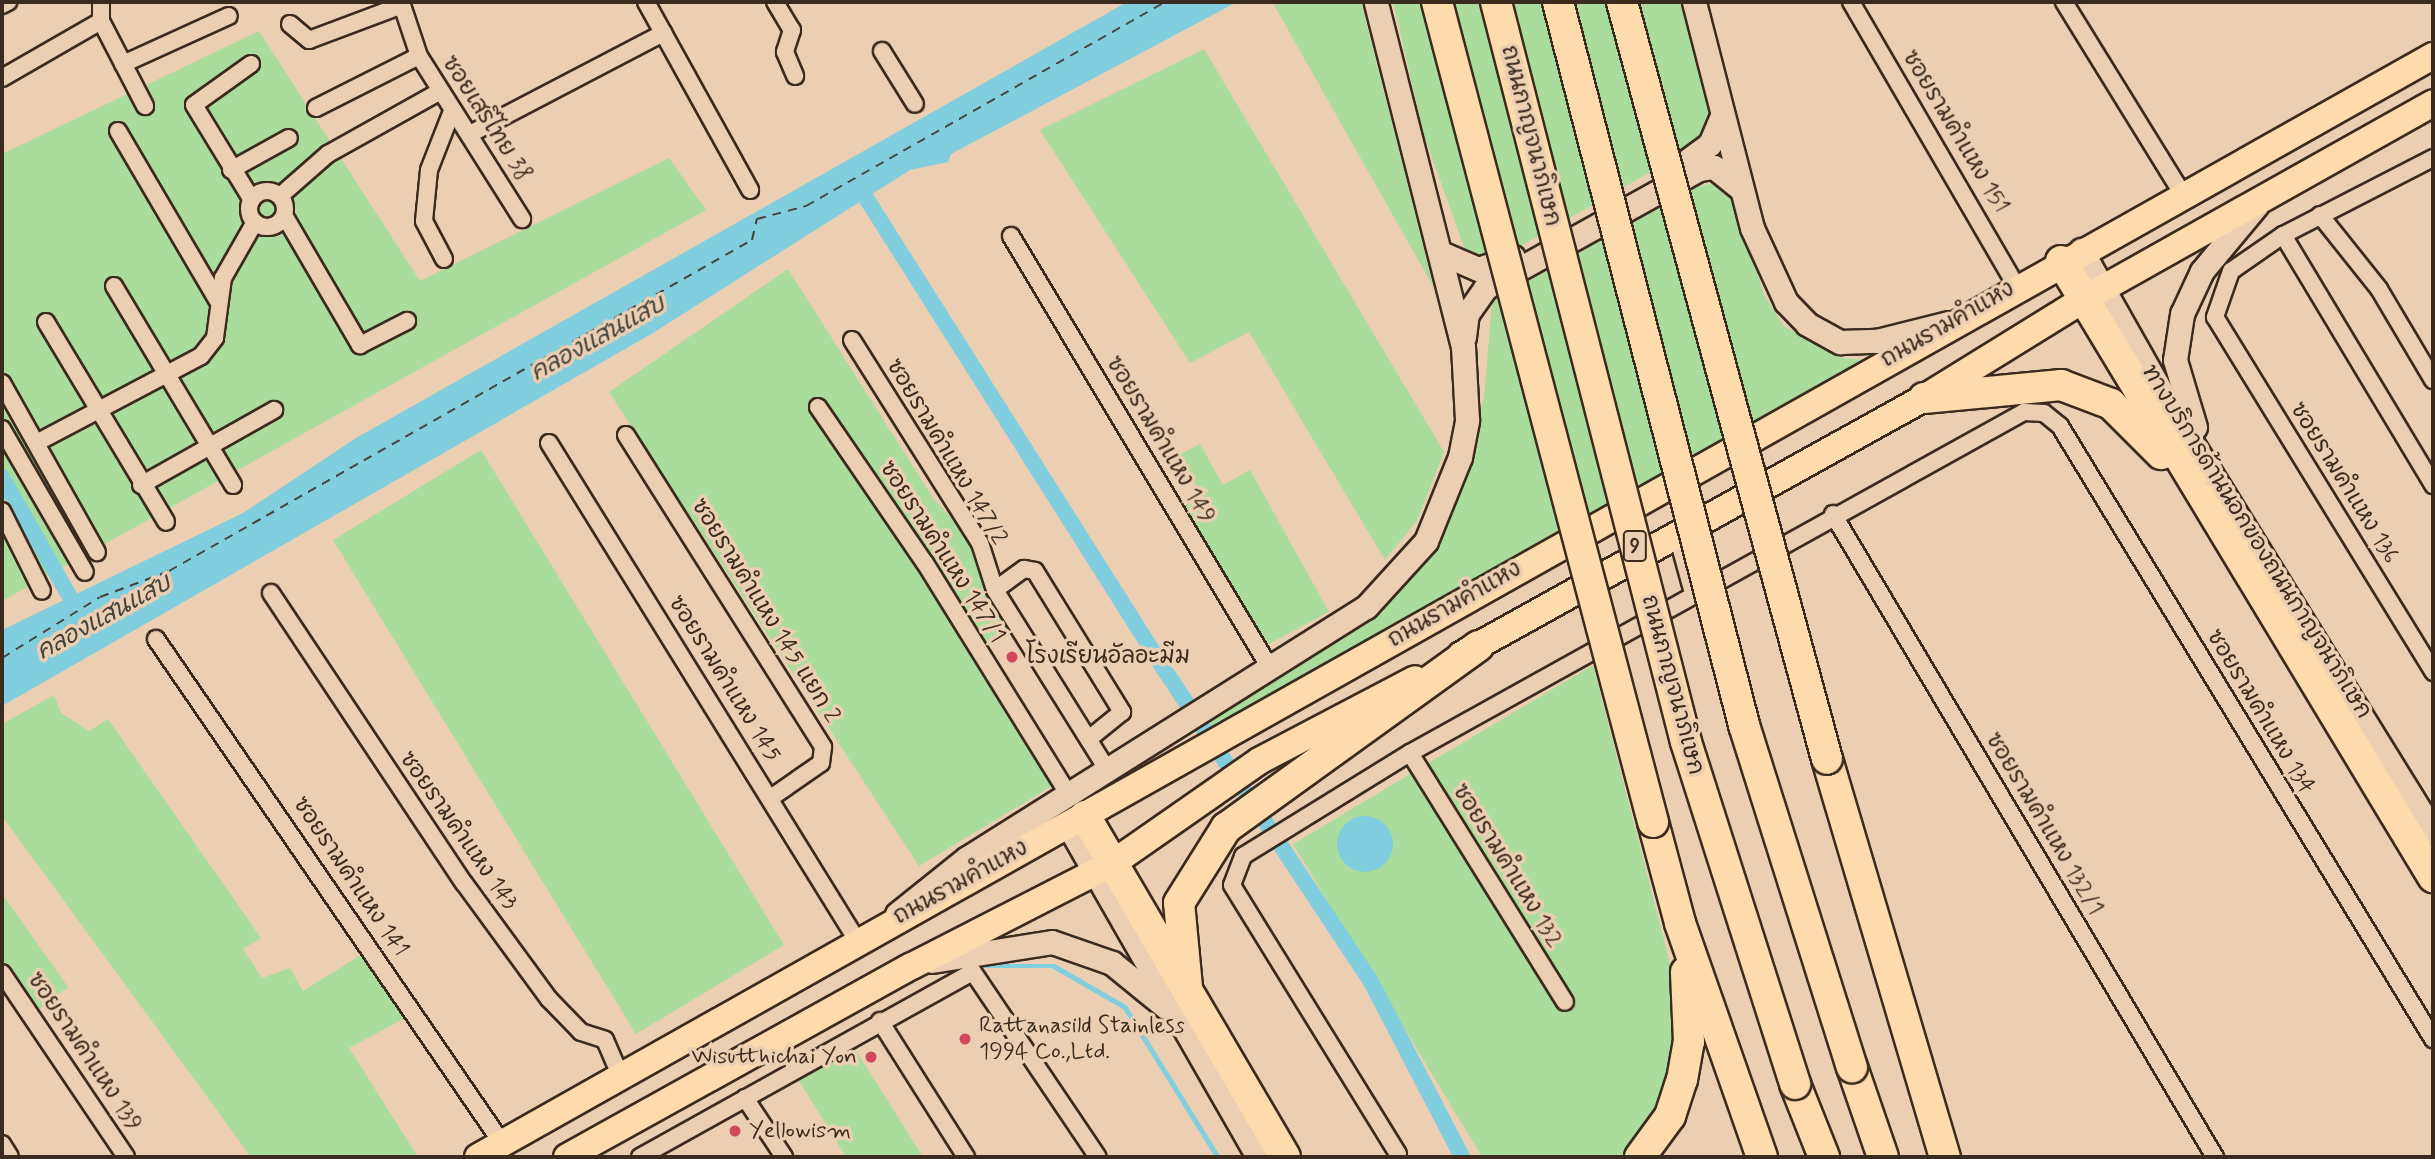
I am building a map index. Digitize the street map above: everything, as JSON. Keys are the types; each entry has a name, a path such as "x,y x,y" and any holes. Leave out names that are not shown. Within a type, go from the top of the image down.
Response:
{"highway":[{"path":"1437,2 1681,922 1762,1157"},
{"name":"ถนนกาญจนาภิเษก","path":"1496,2 1686,742 1795,1084 1824,1157"},
{"path":"1558,2 1744,725 1883,1157"},
{"path":"1622,2 1827,759 1945,1157"},
{"path":"2071,256 2209,514 2433,877"},
{"path":"1924,398 2030,384 2090,394 2130,419 2209,514"},
{"path":"1187,987 1179,903 1226,828 1478,646"},
{"path":"1074,812 1104,868 1187,987 1285,1157"},
{"path":"1640,1157 1670,1116 1689,1042 1681,922"},
{"path":"1922,1086 1967,1157"}],"main road":[{"path":"1695,2 1740,188 1786,302 1807,324 1840,342 1877,341 1955,321"},
{"path":"1074,812 1108,771 1366,607 1426,541 1460,457 1467,420 1463,347 1377,6"},
{"name":"ถนนรามคำแหง","path":"478,1157 687,1042 1074,812 1189,759 1238,728 2017,286 2433,57"},
{"name":"ถนนรามคำแหง","path":"567,1157 912,966 1104,868 1208,793 1259,761 1478,646 1924,398 2093,293 2433,103"},
{"path":"1441,253 1464,265 1493,268 1695,159 1721,118"},
{"path":"1463,347 1467,314 1485,288 1699,169 1714,167 1740,188"},
{"path":"2208,460 2178,384 2177,338 2202,271 2258,203"},
{"name":"ทางบริการด้านนอกของถนนกาญจนาภิเษก","path":"2093,293 2208,460 2433,832"},
{"path":"1104,868 1186,1027 1258,1157"},
{"path":"912,966 1022,942 1052,942 1112,963 1186,1027"},
{"path":"687,1042 708,1079"}],"street":[{"path":"2,5 8,2"},
{"path":"101,2 101,22 145,106"},
{"path":"646,2 750,190"},
{"name":"ซอยรามคำแหง 151","path":"1851,2 2017,286"},
{"path":"2064,2 2182,193"},
{"path":"290,24 309,40 402,3"},
{"name":"ซอยเสรีไทย 38","path":"402,3 419,56 452,111 472,133 522,219"},
{"path":"783,4 792,30 785,52 794,76"},
{"path":"123,64 229,16"},
{"path":"2,78 101,22"},
{"path":"472,133 663,33"},
{"path":"882,51 915,104"},
{"path":"316,108 419,56"},
{"path":"38,442 201,356 215,338 217,300 255,222 252,200 231,170 194,100 251,64"},
{"path":"280,196 328,154 439,92"},
{"path":"444,259 424,221 429,170 452,111"},
{"path":"118,131 217,300"},
{"path":"231,170 289,138"},
{"path":"2433,158 2283,235 2433,485"},
{"path":"252,200 265,191 280,196"},
{"path":"280,196 284,215 359,345 407,321"},
{"path":"255,222 271,227 284,215"},
{"path":"2319,215 2379,289 2433,380"},
{"name":"ซอยรามคำแหง 136","path":"2283,235 2231,271 2215,317 2433,672"},
{"name":"ซอยรามคำแหง 149","path":"1011,236 1270,668"},
{"path":"114,286 233,485"},
{"path":"46,322 96,410 166,522"},
{"name":"ซอยรามคำแหง 147/2","path":"852,340 980,543 995,590 1091,737 1108,771"},
{"path":"2,383 38,442 97,552"},
{"name":"ซอยรามคำแหง 147/1","path":"818,407 925,563 1074,812"},
{"path":"141,485 274,410"},
{"name":"ซอยรามคำแหง 134","path":"1833,514 2024,412 2043,413 2067,438 2433,1039"},
{"path":"2,429 85,572"},
{"name":"ซอยรามคำแหง 145 แยก 2","path":"626,435 823,747 821,764 772,797"},
{"name":"ซอยรามคำแหง 145","path":"549,443 772,797 858,942"},
{"path":"2,511 42,592"},
{"path":"1398,1153 1232,885 1244,856 1297,820 1410,753 1833,514"},
{"name":"ซอยรามคำแหง 132/1","path":"1833,514 2215,1157"},
{"path":"1677,535 1693,593"},
{"path":"995,590 1024,569 1035,571 1122,712 1091,737"},
{"name":"ซอยรามคำแหง 143","path":"271,593 464,883 549,999 581,1032 605,1040 621,1077"},
{"name":"ซอยรามคำแหง 141","path":"156,639 502,1143"},
{"name":"ซอยรามคำแหง 132","path":"1410,753 1565,1002"},
{"name":"ซอยรามคำแหง 139","path":"2,973 126,1157"},
{"path":"646,1156 964,974 979,975 1098,1157"},
{"path":"880,1021 966,1157"},
{"path":"745,1098 784,1157"},
{"path":"2,1144 10,1157"}],"green space":[{"path":"1280,2 1361,2 1434,288 1274,5"},
{"path":"1393,2 1686,2 1714,119 1701,143 1493,262 1466,253 1424,135"},
{"path":"259,31 420,281 669,158 706,210 2,601 2,154"},
{"path":"1204,49 1444,452 1417,521 1385,560 1249,332 1190,363 1040,130"},
{"path":"1717,183 1735,199 1764,295 1784,326 1840,358 1871,360 1541,540 1216,731 1207,721 1347,634 1407,581 1444,525 1484,398 1492,302 1698,186"},
{"path":"788,269 933,498 976,545 1012,633 976,654 1057,783 919,866 609,392"},
{"path":"1200,444 1223,485 1250,470 1329,612 1263,647 1185,505 1201,495 1179,455"},
{"path":"481,450 784,945 636,1034 333,540"},
{"path":"1593,665 1680,1002 1676,1061 1660,1114 1625,1157 1482,1157 1293,844"},
{"path":"54,695 61,713 89,731 108,719 261,938 243,949 262,978 290,968 303,991 367,951 413,1014 349,1048 418,1157 251,1157 2,816 2,724"},
{"path":"2,894 68,987 29,1017 2,974"},
{"path":"851,1042 923,1157 846,1157 796,1076"}],"water":[{"name":"คลองแสนแสบ","path":"1127,2 1237,2 951,154 948,162 910,170 653,333 2,706 2,630 243,513 356,438"},
{"path":"1365,816 1380,821 1388,829 1393,844 1388,859 1380,867 1365,872 1350,867 1342,859 1337,844 1342,829 1350,821"}],"waterway":[{"path":"861,190 1164,669 1370,980 1462,1157"},
{"name":"คลองแสนแสบ","path":"2,477 80,615"},
{"path":"985,966 1054,966 1125,1007 1218,1157"}],"ferry route":[{"path":"2,658 100,597 169,571 752,240 757,219 806,206 1165,2"}],"place":[{"name":"โรงเรียนอัลอะมีม","path":"1012,657"},
{"name":"Rattanasild Stainless 1994 Co.,Ltd.","path":"965,1039"},
{"name":"Wisutthichai Yon","path":"871,1057"},
{"name":"Yellowism","path":"735,1131"}]}
